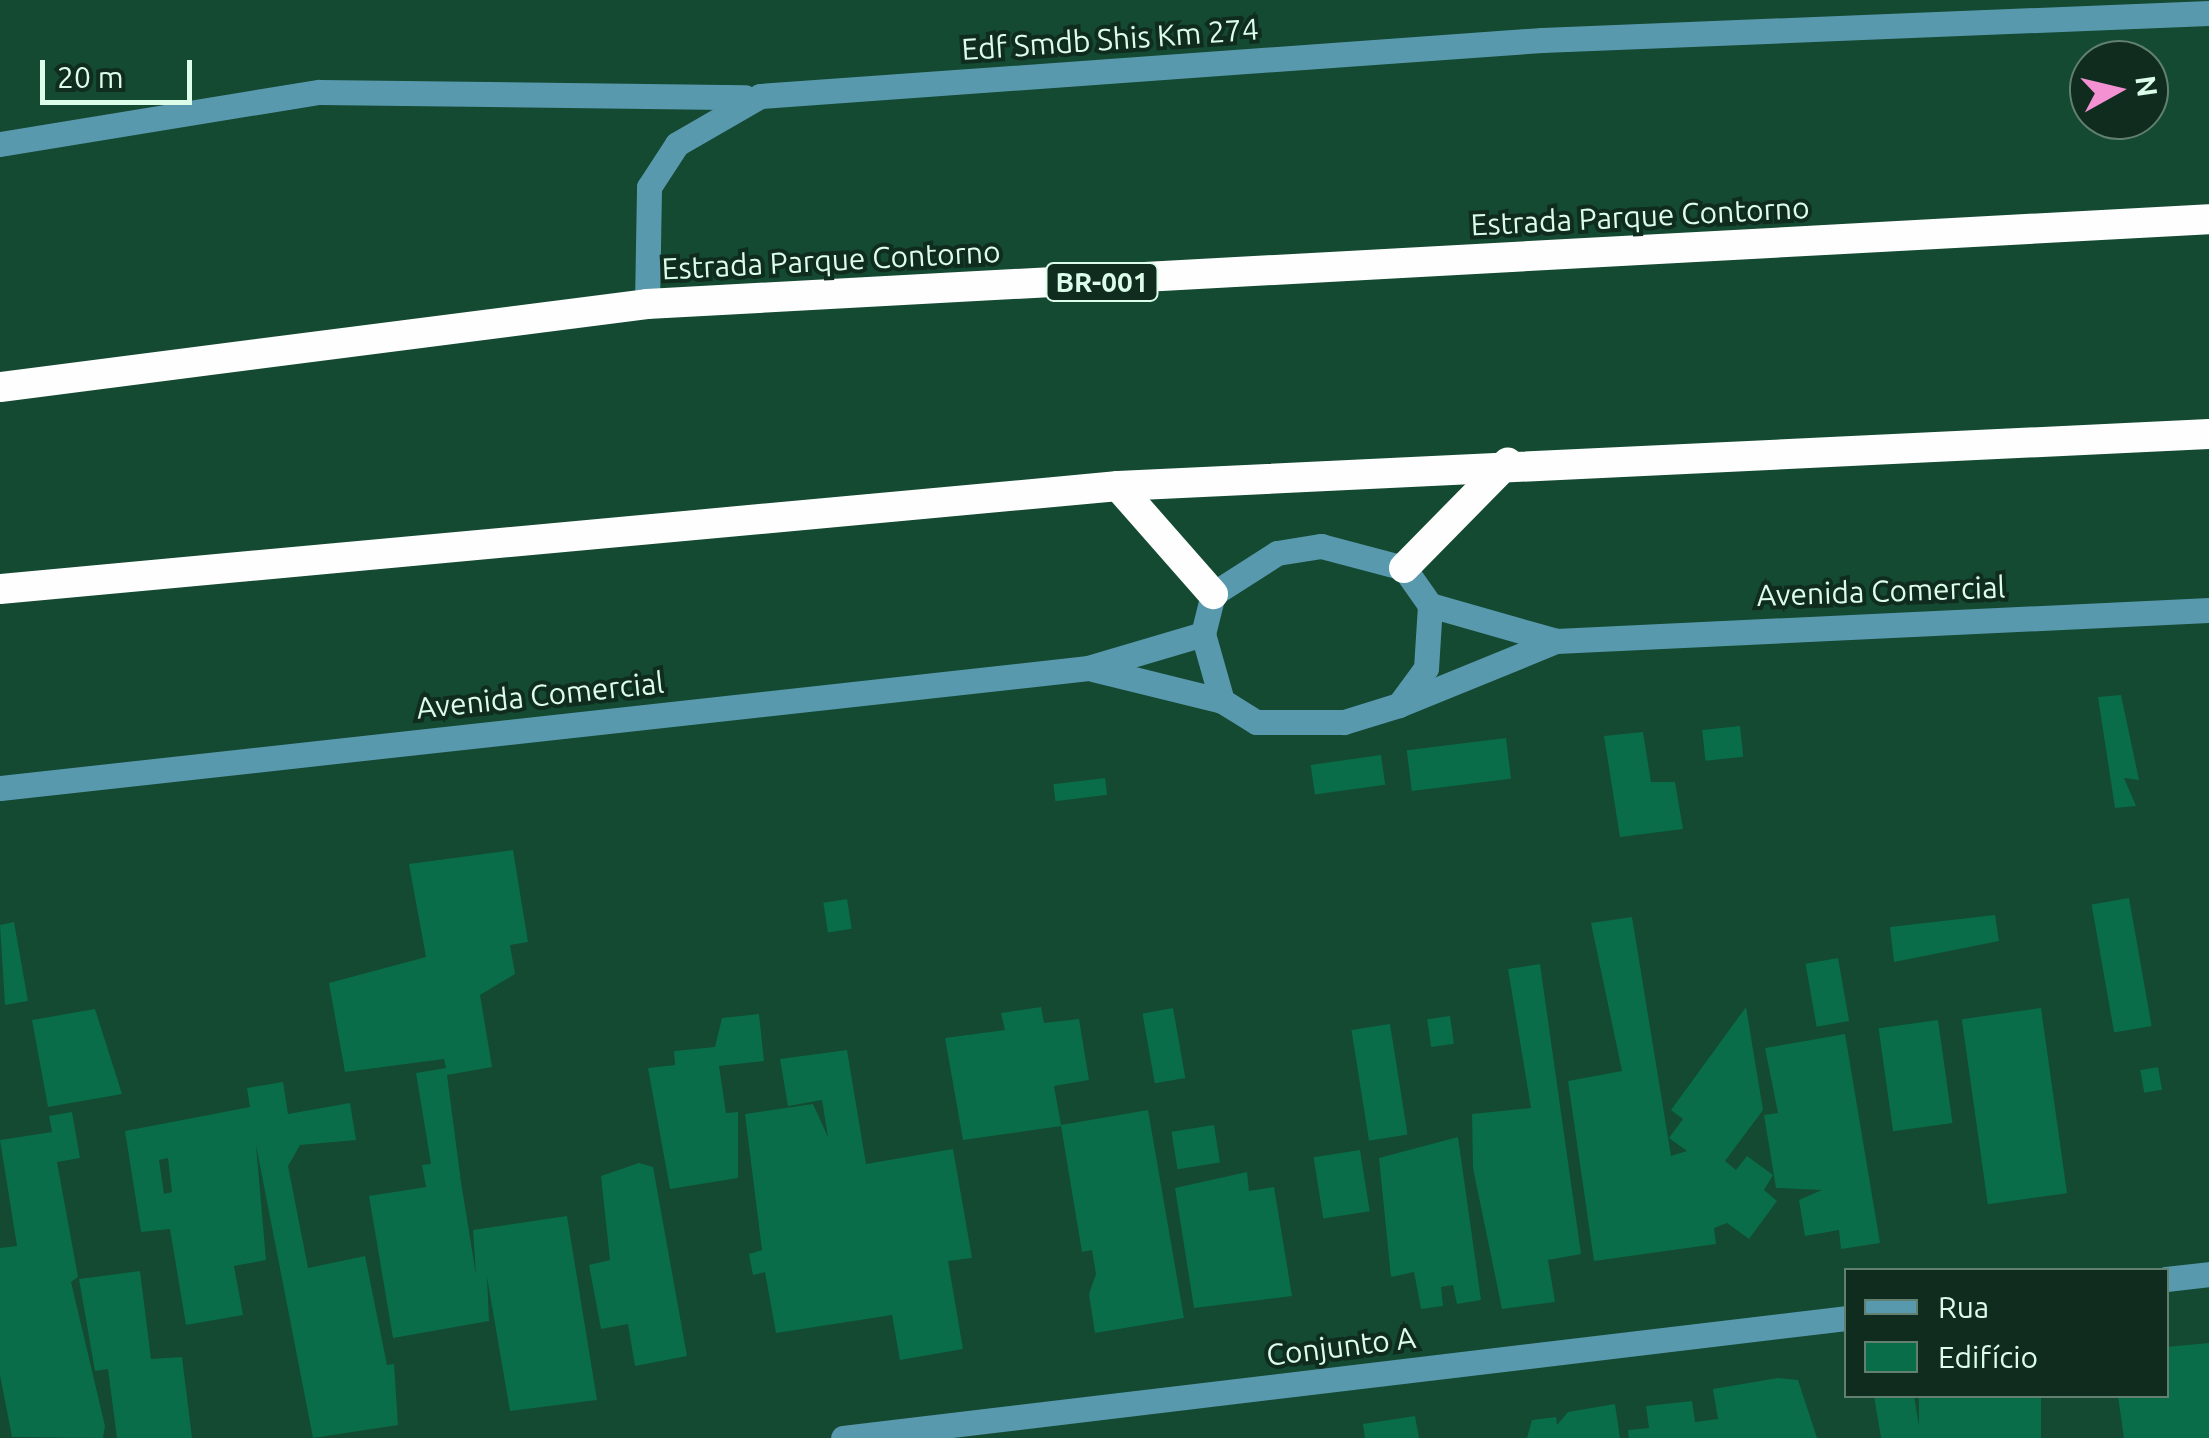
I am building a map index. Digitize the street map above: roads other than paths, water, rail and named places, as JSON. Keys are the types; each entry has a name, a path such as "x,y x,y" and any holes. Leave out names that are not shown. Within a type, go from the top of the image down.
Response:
{"highway":[{"name":"Estrada Parque Contorno","path":"0,386 647,304 2209,220"},
{"path":"0,589 1118,486 1508,462 2209,434"},
{"path":"1404,568 1508,462"},
{"path":"1118,486 1214,594"}],"street":[{"name":"Edf Smdb Shis Km 274","path":"647,304 649,187 676,144 760,96 1542,40 2209,13"},
{"path":"0,144 319,92 760,96"},
{"path":"1222,700 1203,634 1214,594 1277,553 1321,546 1404,568 1430,605 1432,639 1426,668 1399,705"},
{"name":"Avenida Comercial","path":"1430,605 1556,641 2209,610"},
{"name":"Avenida Comercial","path":"0,788 1088,668 1203,634"},
{"name":"Avenida Comercial","path":"1088,668 1222,700 1256,722 1296,728 1399,705 1556,641"},
{"path":"2169,1280 2209,1274"},
{"name":"Conjunto A","path":"843,1438 1844,1318"}]}
